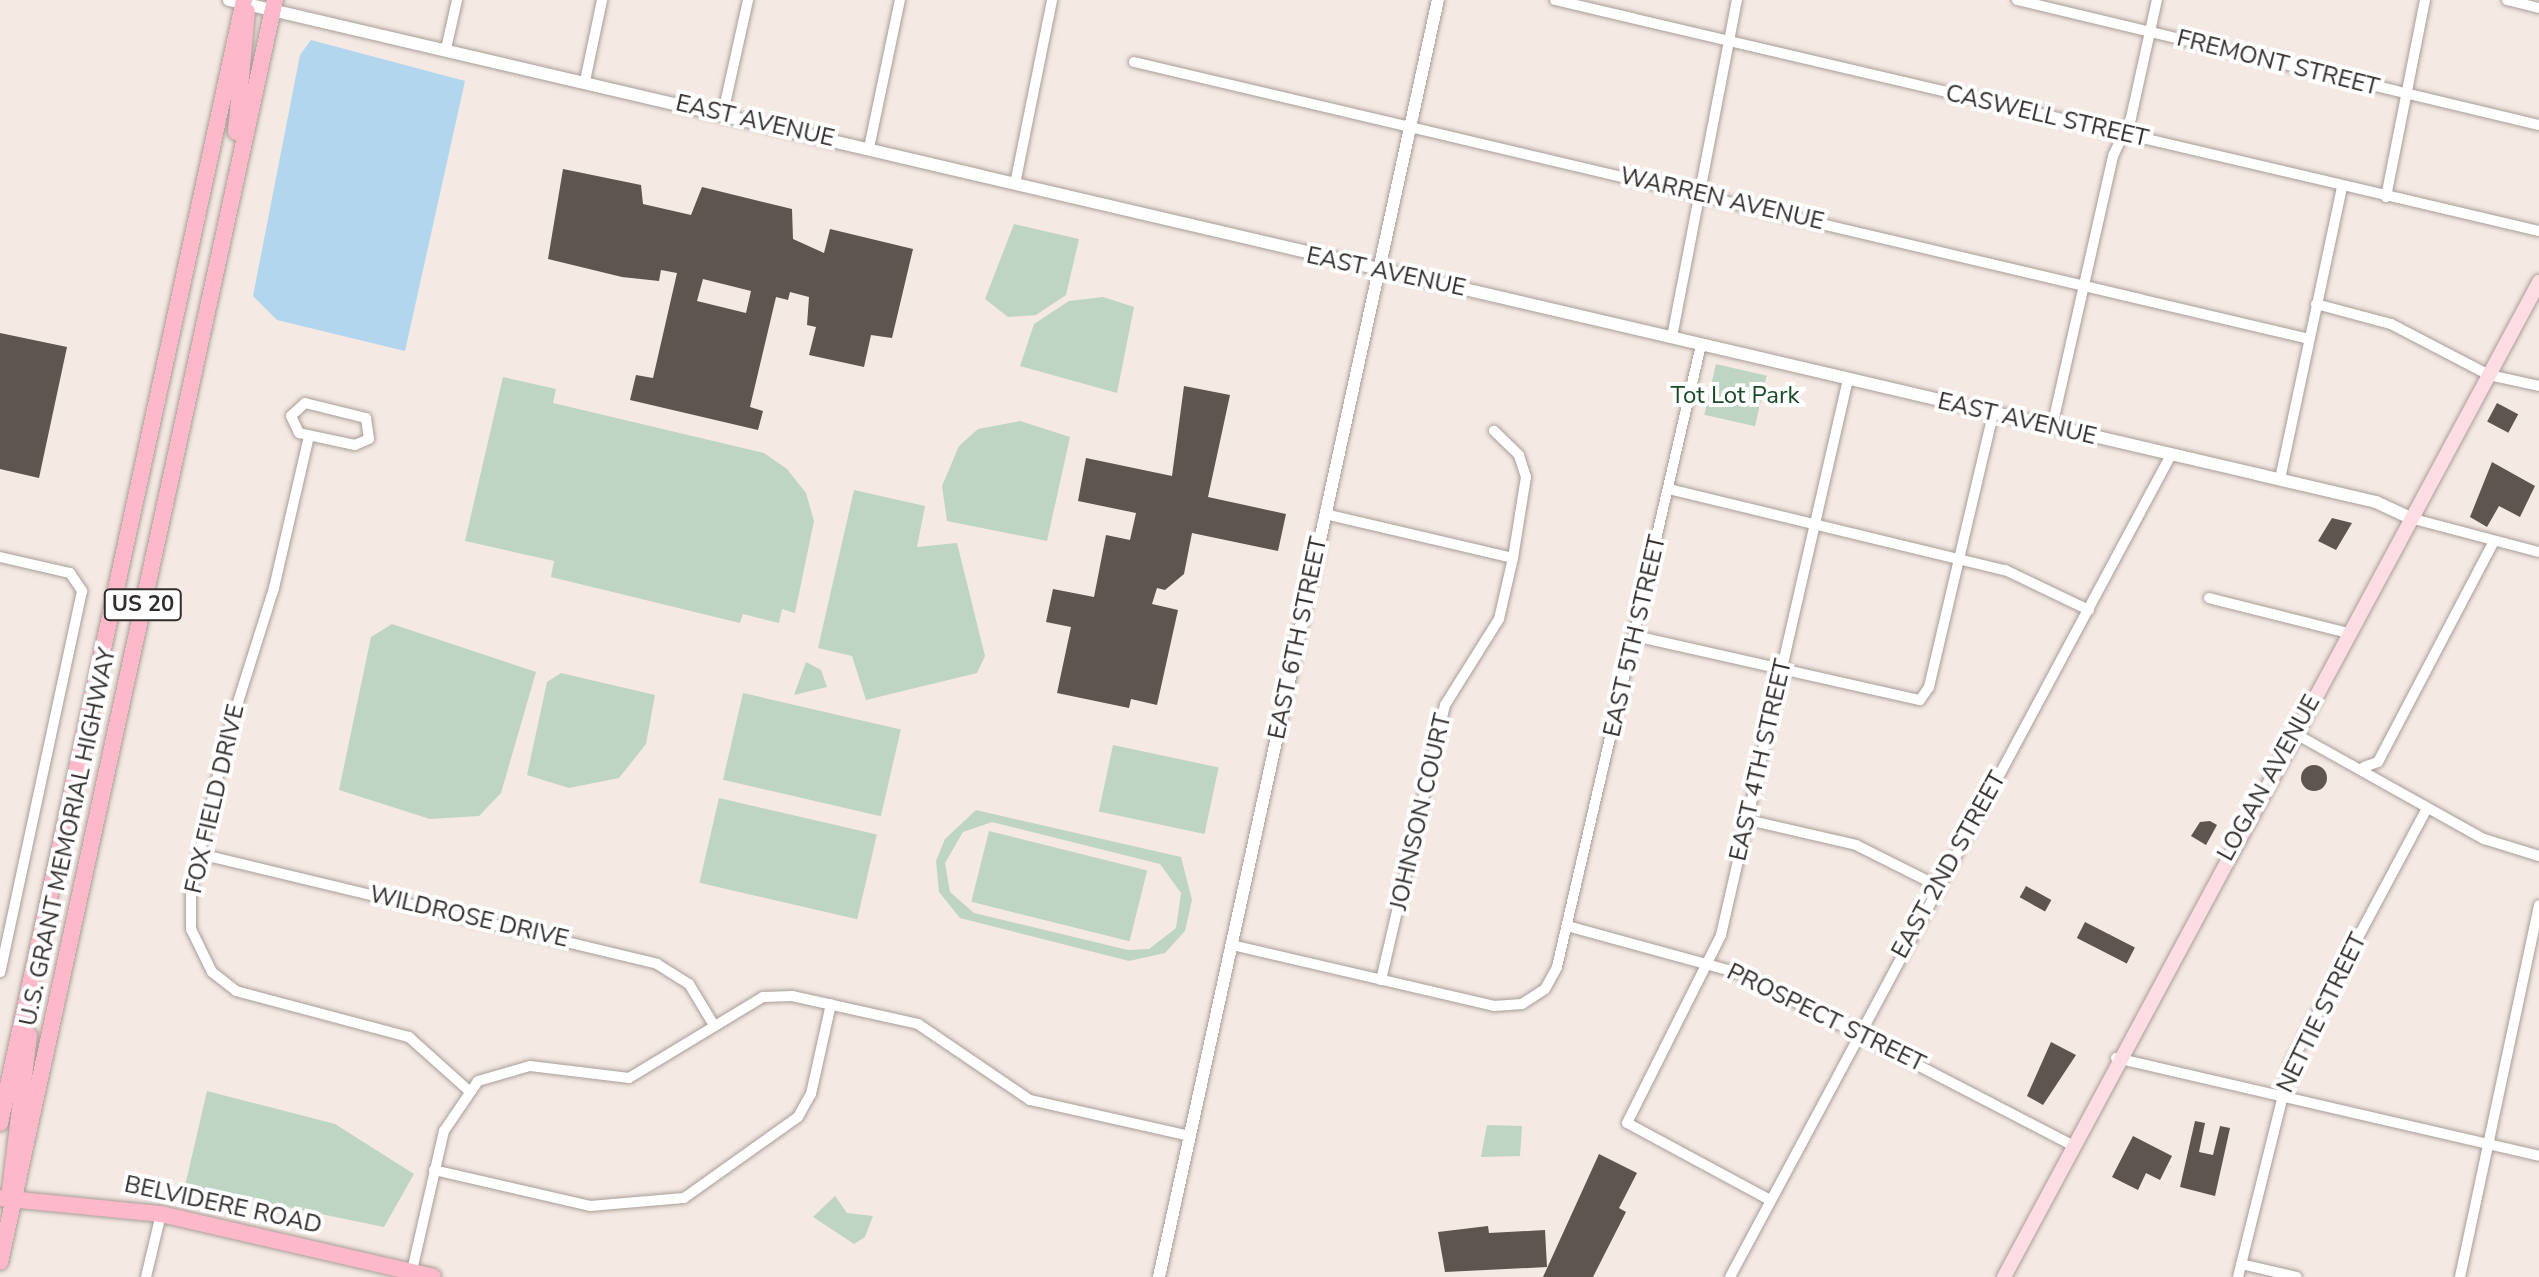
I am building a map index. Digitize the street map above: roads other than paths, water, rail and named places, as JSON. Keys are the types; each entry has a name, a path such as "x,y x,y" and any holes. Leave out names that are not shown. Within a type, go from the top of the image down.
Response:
{"main road":[{"path":"233,193 250,40 239,1"},
{"name":"U.S. GRANT MEMORIAL HIGHWAY","path":"0,1123 239,1"},
{"name":"U.S. GRANT MEMORIAL HIGHWAY","path":"0,1262 7,1198 233,193 271,3"},
{"name":"LOGAN AVENUE","path":"2004,1277 2116,1058 2539,282"},
{"path":"7,1198 9,1157 39,947"},
{"name":"BELVIDERE ROAD","path":"7,1198 161,1214 433,1277"}],"street":[{"path":"446,49 457,0"},
{"path":"585,81 602,0"},
{"path":"723,113 748,0"},
{"path":"869,148 900,0"},
{"path":"1015,184 1052,0"},
{"name":"EAST 6TH STREET","path":"1159,1277 1376,271 1438,0"},
{"name":"CASWELL STREET","path":"1555,0 2539,231"},
{"path":"1672,337 1732,40 1737,0"},
{"name":"FREMONT STREET","path":"2017,0 2539,125"},
{"path":"2052,427 2157,0"},
{"path":"2386,197 2425,0"},
{"path":"2507,0 2539,8"},
{"name":"EAST AVENUE","path":"239,1 271,3 446,49 1376,271 2280,479 2376,502 2410,518 2493,543 2539,552"},
{"name":"WARREN AVENUE","path":"1134,62 2309,339"},
{"path":"2280,479 2342,187"},
{"path":"2316,304 2391,324 2489,375 2539,386"},
{"name":"EAST 5TH STREET","path":"1232,945 1494,1006 1522,1004 1554,975 1701,345"},
{"name":"EAST 4TH STREET","path":"1770,1200 1627,1123 1711,963 1748,820 1848,379"},
{"path":"305,403 361,416 371,427 359,445 309,436 291,421 305,403"},
{"path":"1635,636 1920,700 1929,687 1993,414"},
{"name":"JOHNSON COURT","path":"1381,980 1445,705 1499,619 1513,558 1526,477 1519,455 1494,431"},
{"name":"FOX FIELD DRIVE","path":"309,436 200,854 191,929 219,979 246,995 409,1037 468,1090"},
{"name":"EAST 2ND STREET","path":"1730,1277 1858,1030 2171,455"},
{"path":"1669,489 2005,570 2089,610"},
{"path":"1325,514 1513,558"},
{"path":"2364,767 2378,762 2493,543"},
{"path":"0,557 81,582 0,972"},
{"path":"2209,598 2348,633"},
{"path":"2294,733 2364,767 2427,808 2484,839 2539,856"},
{"name":"NETTIE STREET","path":"2238,1277 2278,1097 2427,808"},
{"path":"1748,820 1856,845 1938,886"},
{"name":"WILDROSE DRIVE","path":"200,854 657,964 689,984 712,1022"},
{"path":"2460,1277 2539,905"},
{"name":"PROSPECT STREET","path":"1567,926 1711,963 1858,1030 2072,1145"},
{"path":"411,1274 434,1170 450,1115 468,1090 519,1067 629,1078 712,1022 772,995 831,1004 938,1032 1030,1100 1190,1136"},
{"path":"434,1170 590,1206 679,1199 798,1117 811,1094 831,1004"},
{"path":"2116,1058 2539,1156"},
{"path":"146,1277 161,1214"},
{"path":"2241,1264 2297,1277"}],"water":[{"path":"311,40 465,81 405,351 277,320 253,296 300,55"}],"park label":[{"name":"Tot Lot Park","path":"1735,396"}]}
